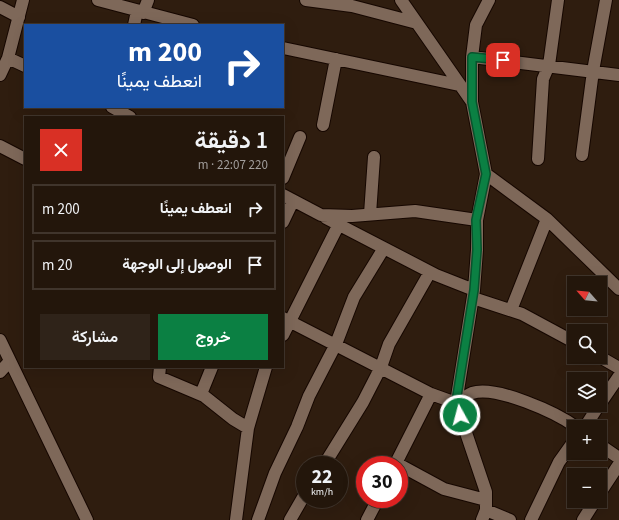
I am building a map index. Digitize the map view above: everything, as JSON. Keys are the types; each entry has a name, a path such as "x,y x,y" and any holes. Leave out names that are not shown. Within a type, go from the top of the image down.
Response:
{"street":[{"path":"0,75 8,58 21,21 23,0"},
{"path":"98,0 189,24"},
{"path":"134,24 148,0"},
{"path":"306,0 352,6 417,23"},
{"path":"401,0 472,102"},
{"path":"485,510 486,492 456,402 474,294 477,250 476,220 486,174 472,102 472,57 476,25 489,0"},
{"path":"538,159 544,79 549,65 558,0"},
{"path":"582,155 606,0"},
{"path":"0,7 21,21"},
{"path":"284,48 459,85"},
{"path":"472,57 549,65 619,75"},
{"path":"8,58 24,66"},
{"path":"323,125 336,59"},
{"path":"114,108 128,116"},
{"path":"284,176 300,136"},
{"path":"0,146 24,158"},
{"path":"370,214 374,157"},
{"path":"486,174 547,219 619,288"},
{"path":"284,217 288,198 430,272 474,294 522,314 567,338"},
{"path":"321,215 339,217 415,211 476,220"},
{"path":"511,310 547,219"},
{"path":"284,331 287,320 339,224"},
{"path":"258,520 275,473 309,396 336,344 354,297 384,248"},
{"path":"330,456 363,402 381,367 389,344 430,272"},
{"path":"287,320 431,394 456,402 473,393 484,392 516,398 537,405 567,422"},
{"path":"0,340 87,520"},
{"path":"0,371 10,361"},
{"path":"607,361 619,368"},
{"path":"160,368 159,377 163,380 201,394 248,428"},
{"path":"201,394 212,368"},
{"path":"236,520 248,428 266,368"},
{"path":"607,394 619,376"},
{"path":"400,456 431,394"},
{"path":"607,450 619,458"},
{"path":"531,520 559,462 567,451"},
{"path":"607,482 619,464"},
{"path":"408,470 485,510 510,520"},
{"path":"290,520 297,508"},
{"path":"367,520 373,508"},
{"path":"584,520 591,508"}],"route":[{"path":"460,415 456,402 474,290 477,250 476,220 486,174 480,134 472,102 472,57 503,60"}]}
